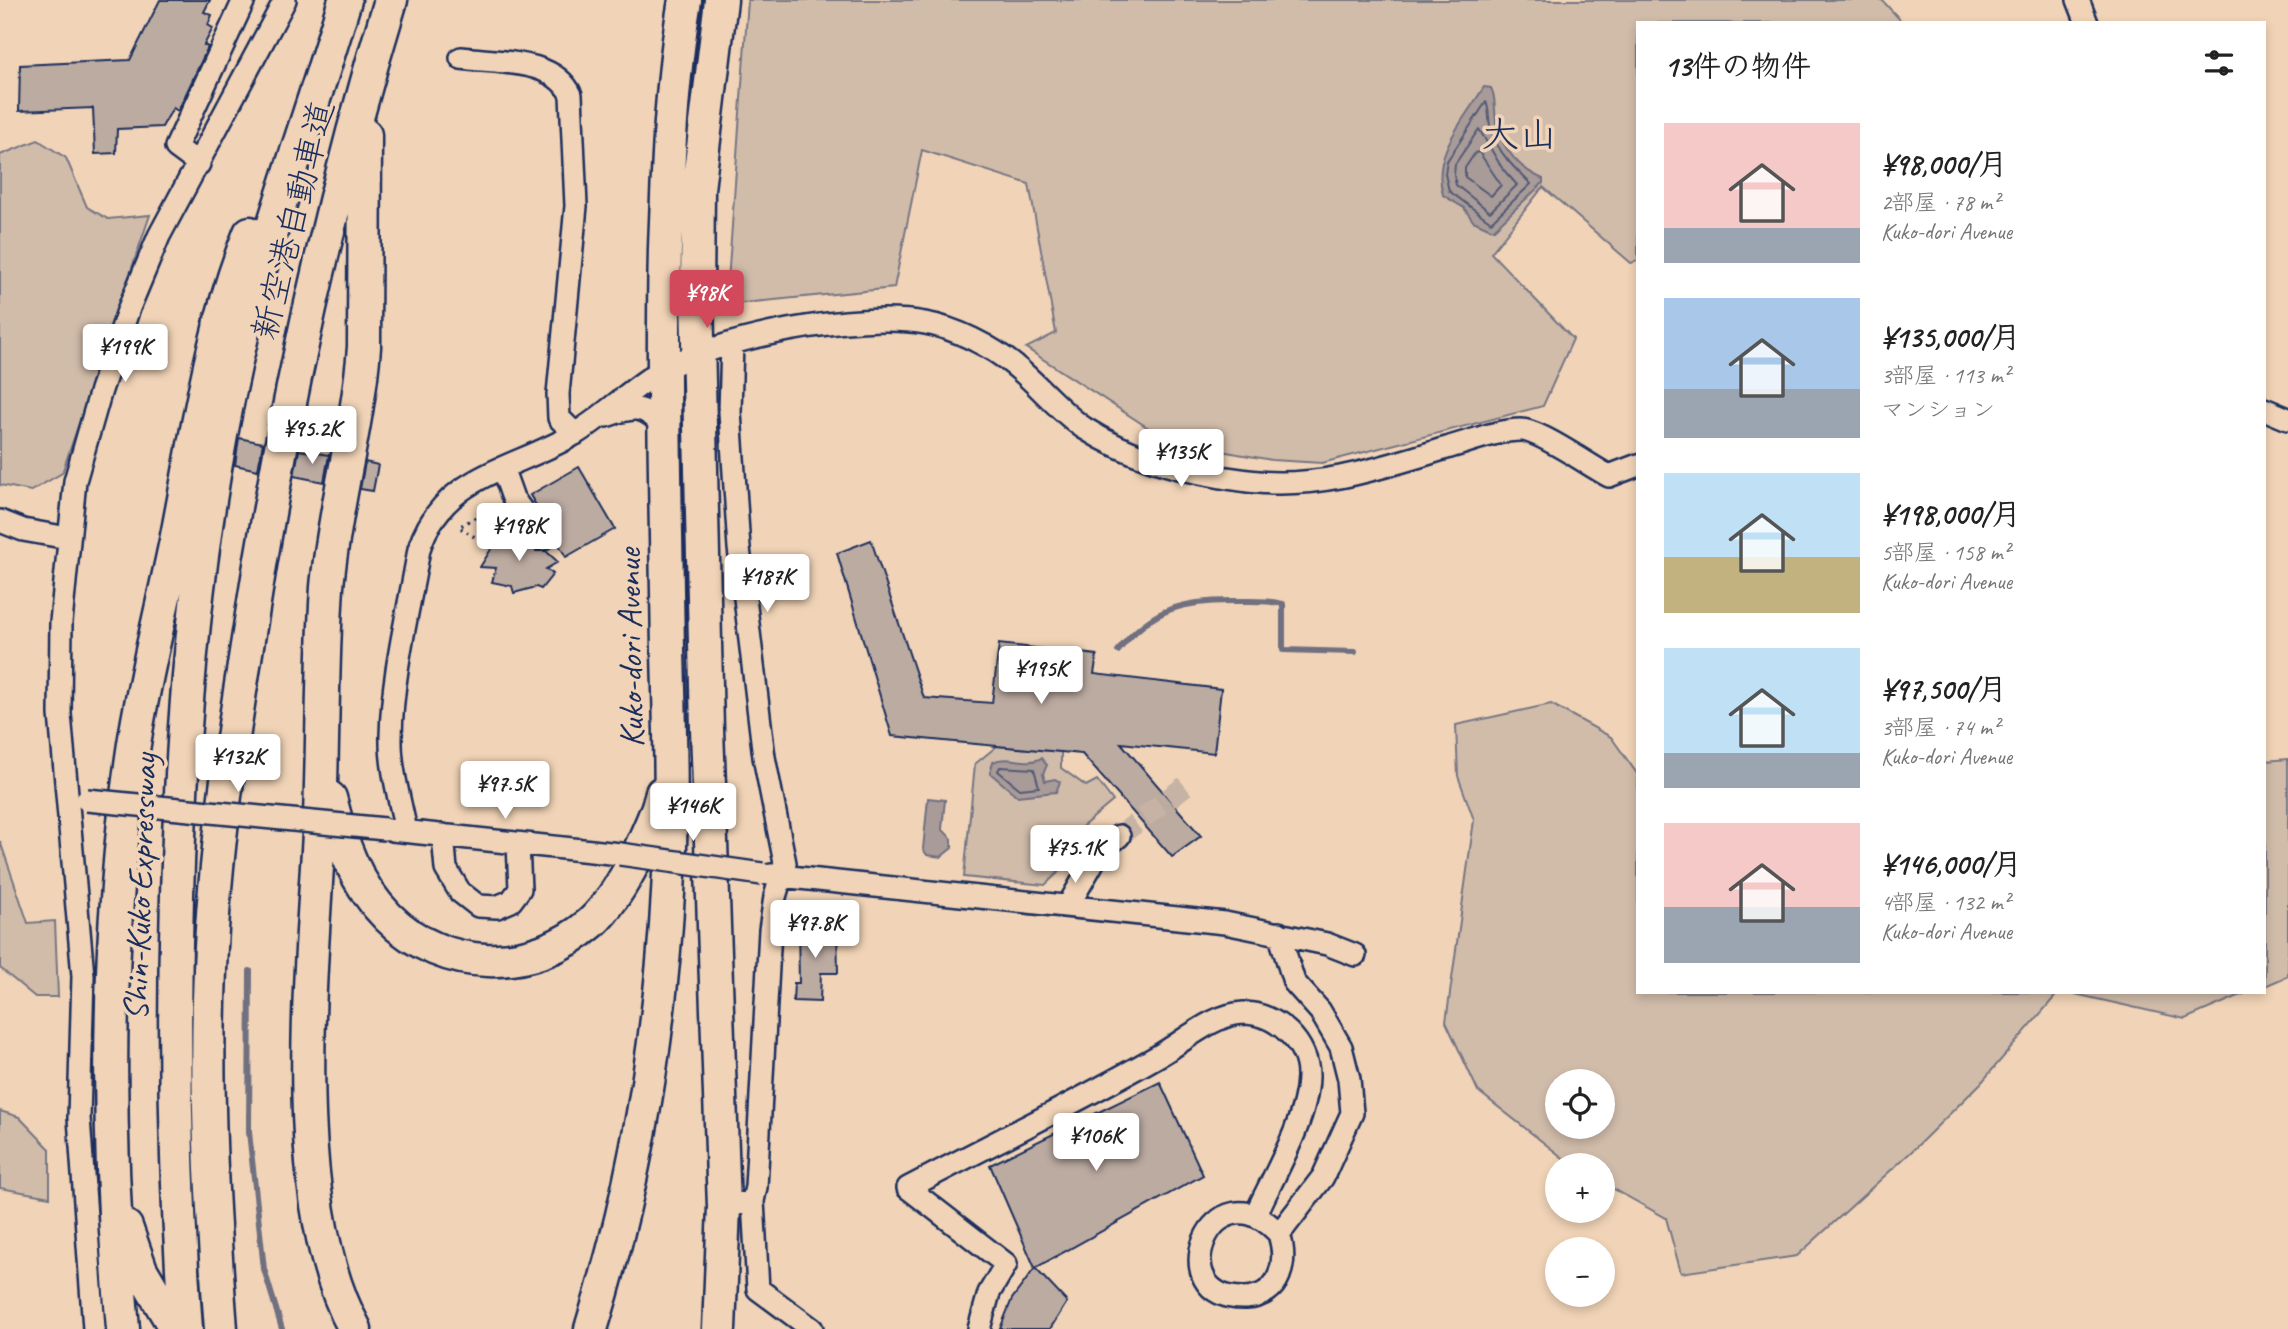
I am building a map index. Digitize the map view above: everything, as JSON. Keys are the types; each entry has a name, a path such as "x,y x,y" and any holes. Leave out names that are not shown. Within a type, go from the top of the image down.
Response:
{"highway":[{"name":"新空港自動車道","path":"186,1329 177,1194 174,990 180,787 202,547 236,362 266,245 345,0"},
{"name":"新空港自動車道","path":"221,1329 211,1199 208,1042 215,883 228,775 261,561 305,329 338,185 391,0"},
{"name":"Kuko-dori Avenue","path":"591,1329 617,1247 638,1144 654,1046 668,893 670,758 662,370 671,118 685,0"},
{"path":"719,1329 738,1204 698,356 698,189 721,0"},
{"path":"355,1329 329,1265 321,1231 312,1146 311,999 323,738 324,623 330,551 361,380 365,314 366,109 379,37"},
{"path":"123,1329 111,1117 120,886 134,745 211,357 225,302 265,195 318,82"},
{"path":"323,738 330,795 340,838 368,893 388,917 410,936 436,950 487,961 520,959 555,948 593,921 631,868 660,803 670,758"},
{"path":"111,1117 119,1195 131,1247 141,1270 176,1329"}],"street":[{"path":"199,164 176,146 244,0"},
{"path":"94,1329 79,1118 83,976 77,800 60,714 61,622 75,481 101,390 129,308 159,236 285,0"},
{"path":"2078,0 2086,21"},
{"path":"461,58 550,71 565,81 571,95 576,206 558,394 559,418 575,435"},
{"path":"396,830 391,737 393,705 419,549 426,527 439,508 461,488 575,435 662,370 766,333 866,322 928,323 985,347 1014,365 1083,427 1126,452 1249,481 1322,482 1523,429 1609,476 1636,466"},
{"path":"732,343 730,412 739,548 764,757 786,863 772,875"},
{"path":"594,420 630,407 645,410 664,427"},
{"path":"2266,410 2288,419"},
{"path":"503,470 513,498 542,539"},
{"path":"0,521 23,530 68,538"},
{"path":"77,800 443,835 620,854 772,875 1225,923 1326,944 1355,955"},
{"path":"443,835 446,869 460,892 478,905 497,908 511,901 520,889 518,844"},
{"path":"1068,905 1099,852 1119,836"},
{"path":"772,875 775,897 738,1204 758,1289 812,1329"},
{"path":"1279,933 1294,982 1320,1011 1341,1048 1349,1079 1352,1113 1323,1177 1279,1234"},
{"path":"979,1329 989,1293 1006,1264 908,1188 1158,1057 1226,1016 1244,1013 1270,1018 1304,1053 1308,1077 1303,1108 1255,1216"},
{"path":"1244,1213 1267,1220 1279,1234 1285,1253 1282,1273 1270,1289 1256,1297 1230,1298 1211,1286 1201,1270 1199,1251 1207,1231 1220,1219 1244,1213"}],"path":[{"path":"479,513 458,527 492,548"}],"shaded area":[{"path":"748,0 1882,0 1901,21 1636,21 1636,262 1631,263 1543,187 1491,253 1573,339 1543,406 1322,463 1272,460 1170,442 1026,348 1056,333 1029,184 922,150 894,288 733,304 728,282"},
{"path":"38,140 66,158 87,207 108,219 150,215 62,473 31,491 0,485 0,155"},
{"path":"1551,704 1611,737 1636,772 1636,994 2057,994 1981,1083 1912,1151 1797,1256 1681,1273 1666,1218 1615,1190 1615,1153 1557,1153 1478,1091 1446,1022 1474,820 1458,776 1456,725"},
{"path":"997,746 1061,752 1061,768 1086,786 1097,780 1113,801 1083,826 1059,857 1063,868 1045,885 964,877 975,764"},
{"path":"2288,759 2288,976 2266,986 2266,761"},
{"path":"0,841 28,923 55,921 58,997 35,997 0,968"},
{"path":"2075,994 2243,994 2185,1019"},
{"path":"0,1111 19,1117 50,1149 50,1197 0,1188"}],"water":[{"path":"1484,87 1491,88 1493,93 1497,126 1508,151 1527,170 1543,179 1543,183 1493,230 1473,221 1464,208 1443,195 1440,180 1441,166 1451,138"},
{"path":"1041,758 1047,765 1043,774 1045,781 1055,779 1060,782 1056,792 1017,796 990,773 993,762 999,760 1030,761"},
{"path":"928,798 945,800 942,829 952,839 952,848 941,857 927,855 923,849"}],"building":[{"path":"160,0 210,0 204,12 212,15 208,25 213,28 204,45 208,47 178,111 173,108 162,127 117,129 116,153 95,154 93,108 19,111 20,65 130,60"},
{"path":"239,438 263,443 258,470 235,465"},
{"path":"299,450 329,455 324,482 294,476"},
{"path":"365,462 378,465 373,491 360,489"},
{"path":"579,467 615,529 566,557 530,495"},
{"path":"503,530 511,541 520,531 536,551 546,551 558,562 546,569 553,574 541,589 536,587 514,593 512,586 492,582 496,568 480,567"},
{"path":"871,540 924,698 992,703 999,644 1097,655 1094,674 1221,689 1214,753 1121,743 1201,836 1172,857 1082,754 892,736 837,553"},
{"path":"798,925 837,925 838,973 821,973 820,1002 793,1001 794,983 799,983"},
{"path":"1160,1082 1203,1175 1035,1268 990,1165"},
{"path":"1035,1268 1067,1302 1050,1329 1000,1329 1012,1299"}],"waterway":[{"path":"1118,651 1144,624 1171,609 1202,602 1256,601 1283,604 1283,650 1355,652"},
{"path":"250,971 249,1132 264,1269 282,1329"}],"tunnel":[{"path":"1119,836 1185,786"}],"district":[{"name":"大山","path":"1519,134"}]}
